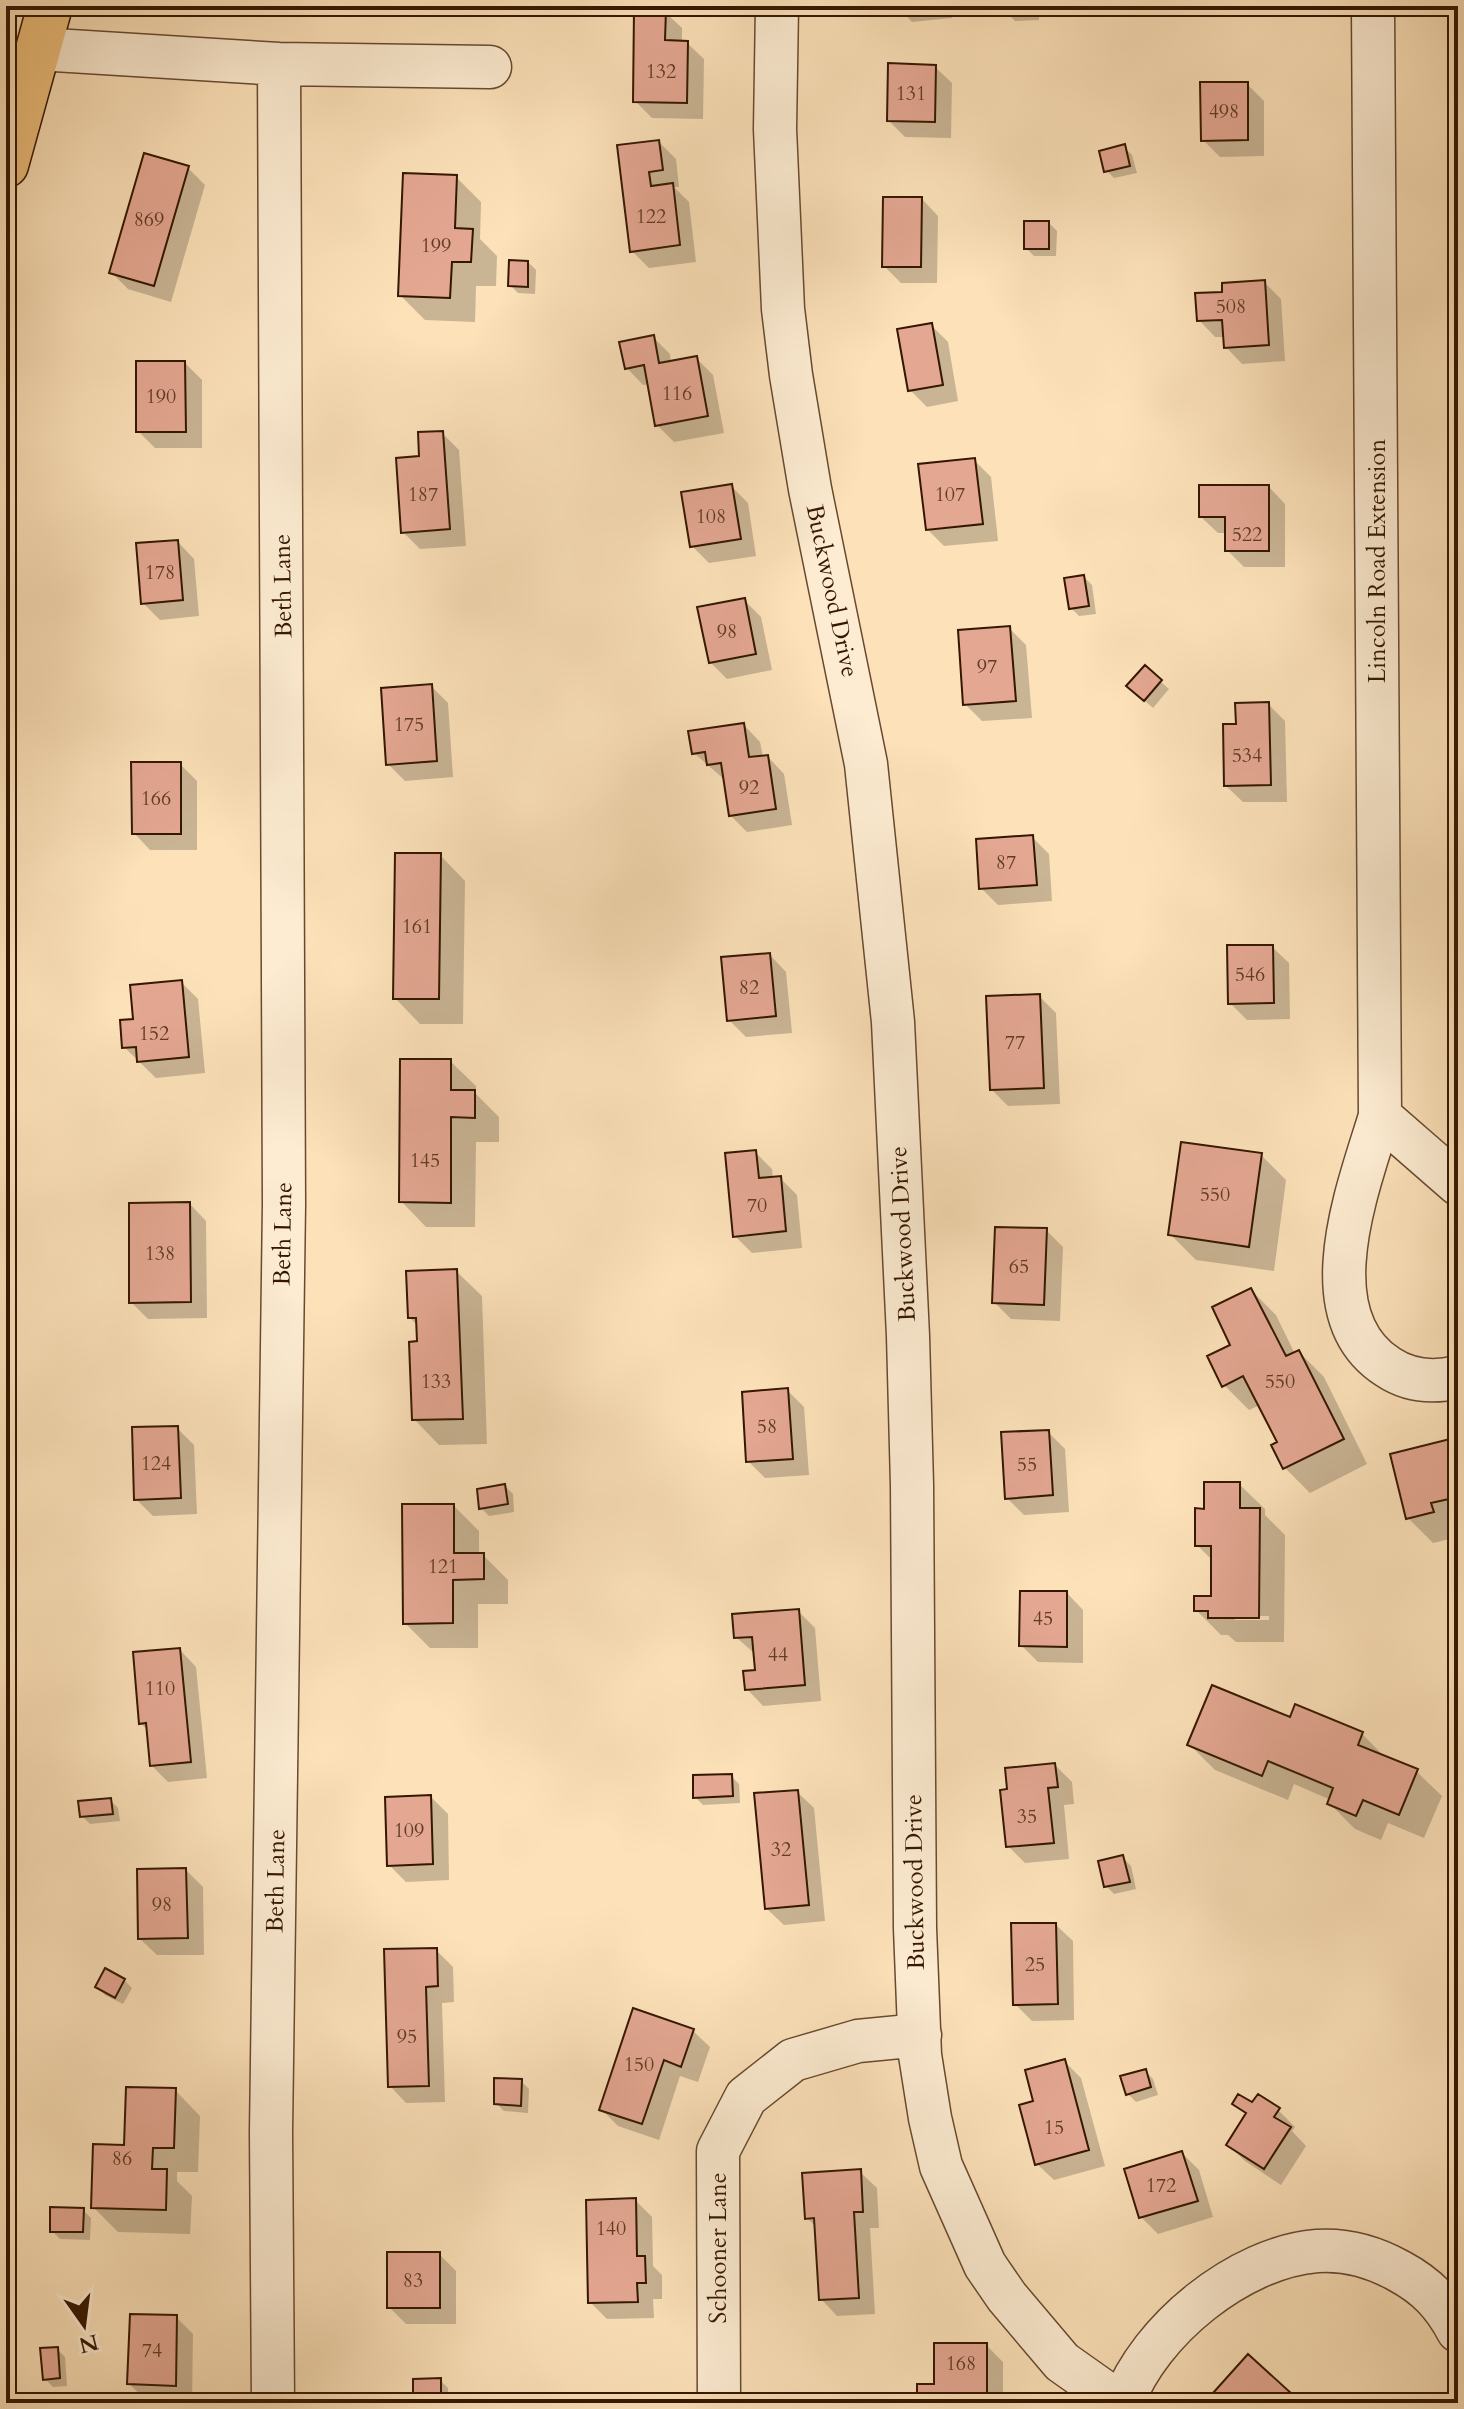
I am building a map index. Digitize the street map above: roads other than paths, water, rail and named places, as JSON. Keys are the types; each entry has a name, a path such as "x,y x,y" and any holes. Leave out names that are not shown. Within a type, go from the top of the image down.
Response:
{"main road":[{"path":"6,165 50,6"}],"street":[{"name":"Buckwood Drive","path":"777,6 775,129 783,309 808,476 866,764 893,1022 910,1411 915,1928 920,2035 930,2118 941,2166 985,2265 1015,2308 1062,2362 1121,2403"},
{"name":"Lincoln Road Extension","path":"1373,6 1380,1116 1347,1231 1345,1280 1352,1318 1368,1350 1395,1372 1428,1381 1458,1377"},
{"path":"38,49 279,64 490,67"},
{"name":"Beth Lane","path":"273,2403 271,2132 284,1204 279,64"},
{"path":"1380,1116 1458,1184"},
{"name":"Schooner Lane","path":"719,2403 718,2151 746,2097 793,2060 858,2041 920,2035"},
{"path":"1121,2403 1131,2381 1163,2335 1250,2270 1297,2254 1316,2251 1356,2254 1386,2264 1417,2281 1435,2296 1458,2331"}]}
